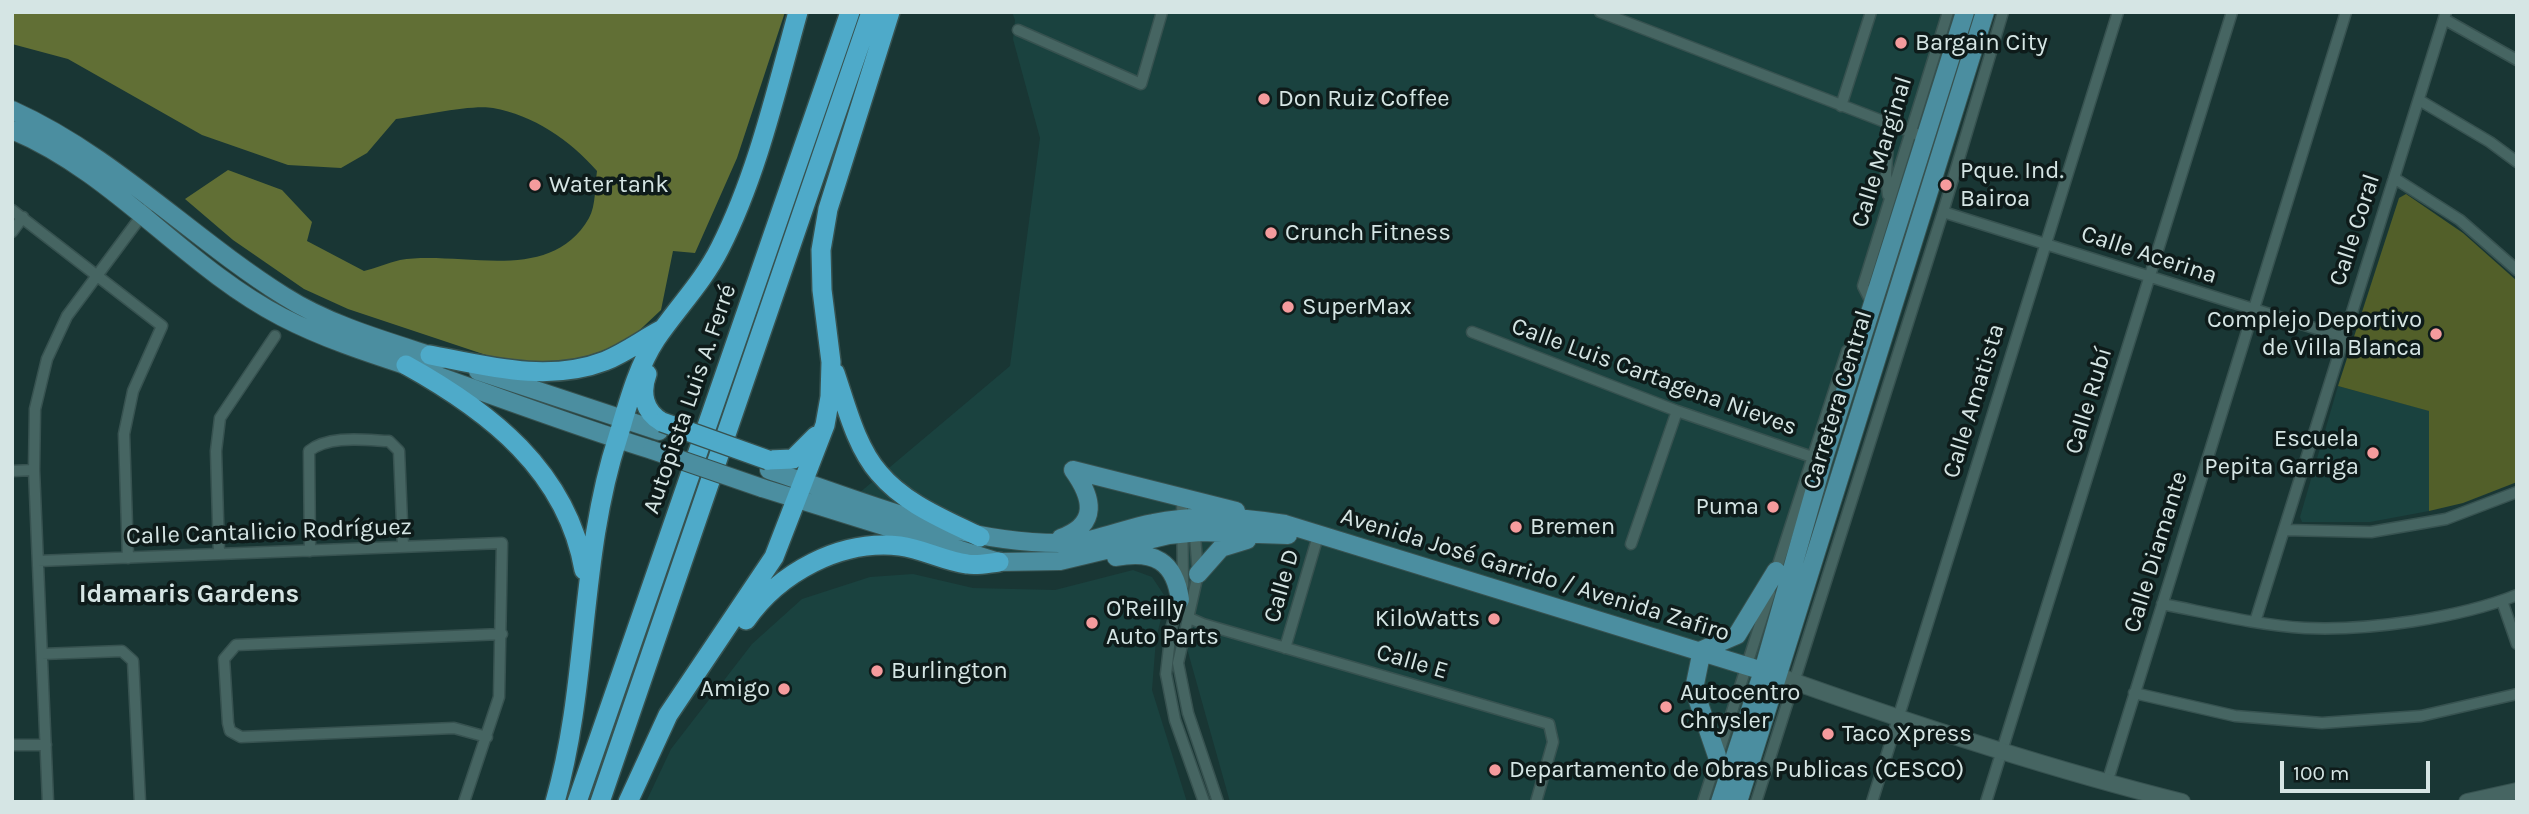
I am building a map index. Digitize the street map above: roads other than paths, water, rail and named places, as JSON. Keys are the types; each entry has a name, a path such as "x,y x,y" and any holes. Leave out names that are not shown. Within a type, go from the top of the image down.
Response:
{"highway":[{"path":"783,73 798,12"},
{"path":"555,802 572,735 595,526 617,439 638,375 665,328 720,249 783,73 810,12"},
{"name":"Autopista Luis A. Ferré","path":"577,802 850,12"},
{"name":"Autopista Luis A. Ferré","path":"600,802 871,12"},
{"path":"628,802 668,715 774,557 822,431 830,397 831,362 822,290 821,250 828,209 865,99 890,12"},
{"path":"865,99 900,12"},
{"path":"430,355 506,370 583,368 623,353 665,328"},
{"path":"665,328 644,383 643,397 661,426 768,465 793,459 822,431"},
{"path":"831,362 858,436 878,472 924,510 980,537"},
{"path":"406,365 452,391 493,421 547,478 578,541 587,591"},
{"path":"643,771 757,606 786,577 835,554 879,547 919,550 968,564 999,562"}],"main road":[{"name":"Carretera Central","path":"1738,802 1771,673 1817,459 1872,304 1917,135 1965,12"},
{"name":"Carretera Central","path":"1720,802 1816,552 1985,12"},
{"path":"1916,231 1918,194 1926,168 1917,135 1941,118 1952,88 1968,66"},
{"path":"12,110 68,138 284,296 336,321 430,355 624,418 661,426"},
{"name":"Avenida José Garrido / Avenida Zafiro","path":"12,130 65,156 213,273 282,317 343,343 762,488 799,490 959,533 1015,542 1069,543 1188,525 1275,529 1314,535 1771,673"},
{"path":"1816,552 1814,524 1832,466 1817,459"},
{"name":"Avenida José Garrido / Avenida Zafiro","path":"768,465 799,490 999,562 1060,561 1188,525"},
{"path":"1050,542 1076,533 1088,514 1090,500 1073,470 1187,497 1275,529"},
{"path":"1198,574 1221,548 1275,529"},
{"path":"1060,561 1099,561 1141,555 1154,558 1175,573 1180,600"},
{"path":"1717,756 1695,690 1702,650 1737,635 1776,571"}],"street":[{"path":"1018,30 1141,84 1163,12"},
{"path":"1600,12 1917,135"},
{"path":"1840,106 1871,12"},
{"name":"Calle Marginal","path":"1872,304 1863,286 1888,199 1917,135 1948,12"},
{"path":"1703,802 1717,756 1771,673 1943,212 2003,12"},
{"name":"Calle Amatista","path":"1872,802 2118,12"},
{"name":"Calle Rubí","path":"1986,802 2232,12"},
{"name":"Calle Diamante","path":"2107,783 2346,12"},
{"path":"2445,16 2517,60"},
{"name":"Calle Coral","path":"2255,622 2445,16"},
{"path":"2418,100 2490,142 2517,162"},
{"path":"1888,199 1886,174 1889,124"},
{"path":"2393,178 2460,220 2517,270"},
{"path":"48,802 34,470 35,409 47,359 66,316 154,199"},
{"path":"12,210 97,273 162,326 133,391 124,434 128,558"},
{"name":"Calle Acerina","path":"1943,212 2343,337"},
{"path":"12,232 23,217"},
{"name":"Calle Luis Cartagena Nieves","path":"1472,332 1677,411 1817,459"},
{"path":"219,554 216,451 220,418 275,336"},
{"path":"1631,544 1677,411"},
{"path":"310,551 309,451 320,442 389,441 399,450 402,547"},
{"path":"1756,802 1771,673 1776,571 1817,459"},
{"path":"12,471 34,470"},
{"path":"2285,530 2371,532 2446,519 2517,492"},
{"path":"1187,497 1188,525 1184,571 1180,600 1171,629 1166,674 1175,720 1204,802"},
{"path":"1188,525 1198,574 1178,663 1182,692 1218,802"},
{"name":"Calle D","path":"1285,648 1314,535"},
{"name":"Calle Cantalicio Rodríguez","path":"38,561 502,543 502,634"},
{"path":"2162,604 2255,622 2306,628 2398,624 2502,601 2517,595"},
{"path":"2502,601 2517,644"},
{"name":"Calle E","path":"1188,617 1203,624 1549,724 1553,742 1536,802"},
{"path":"464,802 487,737 499,697 502,634 236,645 224,659 228,723 230,732 241,737 454,728 487,737"},
{"path":"42,654 122,651 133,661 139,802"},
{"name":"Avenida José Garrido / Avenida Zafiro","path":"1771,673 1897,718 2001,751 2182,802"},
{"path":"2134,693 2235,716 2322,723 2421,716 2517,694"},
{"path":"12,745 46,745"},
{"path":"2467,802 2517,791"}],"place":[{"name":"Bargain City","path":"1901,43"},
{"name":"Don Ruiz Coffee","path":"1264,99"},
{"name":"Water tank","path":"535,185"},
{"name":"Pque. Ind. Bairoa","path":"1946,185"},
{"name":"Crunch Fitness","path":"1271,233"},
{"name":"SuperMax","path":"1288,307"},
{"name":"Complejo Deportivo de Villa Blanca","path":"2436,334"},
{"name":"Escuela Pepita Garriga","path":"2373,453"},
{"name":"Puma","path":"1773,507"},
{"name":"Bremen","path":"1516,527"},
{"name":"KiloWatts","path":"1494,619"},
{"name":"O'Reilly Auto Parts","path":"1092,623"},
{"name":"Burlington","path":"877,671"},
{"name":"Amigo","path":"784,689"},
{"name":"Autocentro Chrysler","path":"1666,707"},
{"name":"Taco Xpress","path":"1828,734"},
{"name":"Departamento de Obras Publicas (CESCO)","path":"1495,770"}],"district":[{"name":"Idamaris Gardens","path":"189,595"}]}
